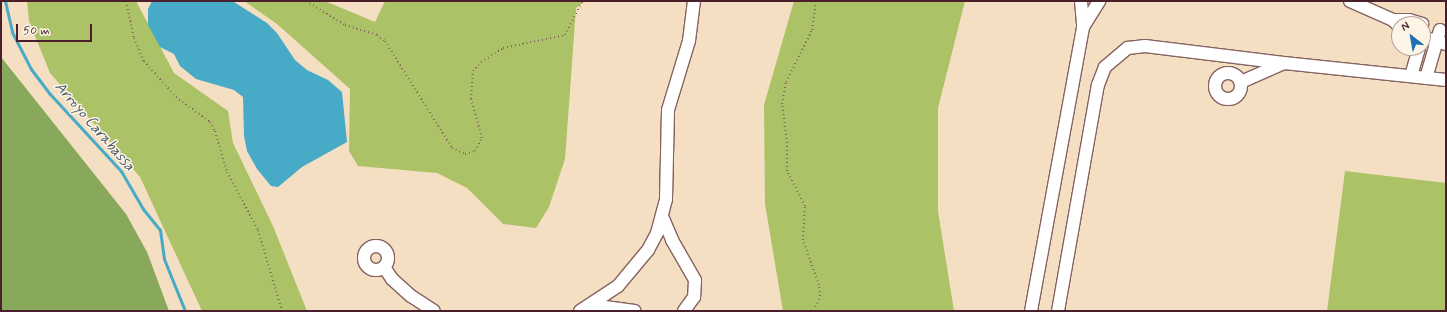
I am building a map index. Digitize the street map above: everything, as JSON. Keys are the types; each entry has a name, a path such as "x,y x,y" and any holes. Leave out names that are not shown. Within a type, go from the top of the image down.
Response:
{"street":[{"path":"585,308 618,286 631,271 657,233 662,216 667,179 668,110 690,41 694,1"},
{"path":"1031,311 1083,27 1081,1"},
{"path":"1083,27 1099,1"},
{"path":"1350,1 1391,21"},
{"path":"1426,78 1442,37 1431,32"},
{"path":"1058,311 1098,85 1105,67 1128,48 1145,46 1284,64 1446,80"},
{"path":"1411,76 1417,56"},
{"path":"1241,82 1284,64"},
{"path":"662,216 672,240 695,280 694,297 684,311"},
{"path":"384,267 392,279 411,296 434,311"},
{"path":"585,308 635,311"}],"path":[{"path":"126,1 134,38 144,61 176,97 210,122 215,131 227,172 258,230 282,311"},
{"path":"306,1 345,25 377,35 385,41 452,148 465,154 475,151 482,138 471,98 473,72 481,62 502,48 565,35 582,1"},
{"path":"814,311 820,296 819,285 804,240 805,206 787,171 787,143 782,104 786,82 812,30 816,1"}],"green space":[{"path":"27,1 136,1 174,73 228,111 233,143 273,226 307,311 202,311 140,177 50,73 29,21"},
{"path":"244,1 325,1 375,22 385,1 585,1 576,8 565,159 549,207 536,228 503,224 467,188 437,173 358,166 349,151 350,89 277,24"},
{"path":"794,1 965,1 938,108 938,211 954,311 783,311 765,204 764,105"},
{"path":"1,57 126,214 147,252 169,311 1,311"},
{"path":"1345,171 1446,183 1446,311 1327,311"}],"water":[{"path":"152,1 234,2 267,23 277,33 295,60 307,70 328,80 342,92 347,142 302,167 278,187 271,186 257,169 247,151 244,136 243,97 234,90 196,79 180,66 174,54 160,47 148,25 148,9"}],"waterway":[{"name":"Arroyo Carabassa","path":"5,1 12,32 31,69 50,94 121,171 143,209 160,230 164,259 185,311"}]}
